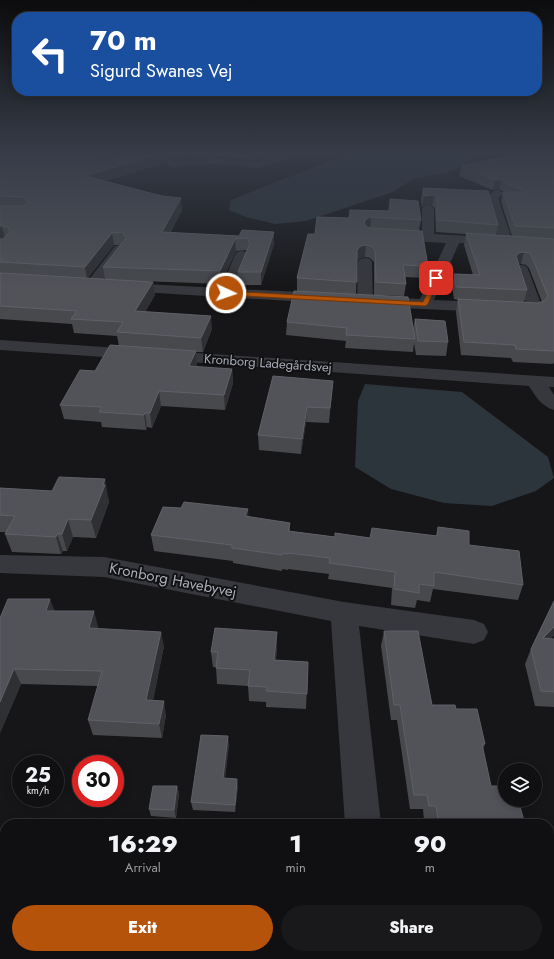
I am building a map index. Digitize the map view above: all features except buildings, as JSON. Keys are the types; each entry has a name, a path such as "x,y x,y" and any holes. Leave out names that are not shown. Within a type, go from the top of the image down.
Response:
{"street":[{"path":"493,199 506,242"},
{"path":"428,209 428,238"},
{"path":"378,235 476,240"},
{"path":"425,304 454,239"},
{"path":"491,241 522,243"},
{"path":"92,285 120,249"},
{"path":"226,293 242,255"},
{"path":"365,262 365,301"},
{"path":"350,300 535,309 520,269"},
{"path":"77,284 334,299"},
{"name":"Kronborg Ladegårdsvej","path":"0,345 545,381 545,397 554,404"},
{"name":"Kronborg Havebyvej","path":"0,564 104,567 344,612 474,632"},
{"path":"344,612 363,819"}],"shaded area":[{"path":"234,199 373,199 306,221 275,224 246,217 229,210 231,200"},
{"path":"365,384 462,392 548,457 554,478 536,491 492,506 444,503 391,489 355,467 358,401"}],"route":[{"path":"226,293 425,304 436,278"}]}
